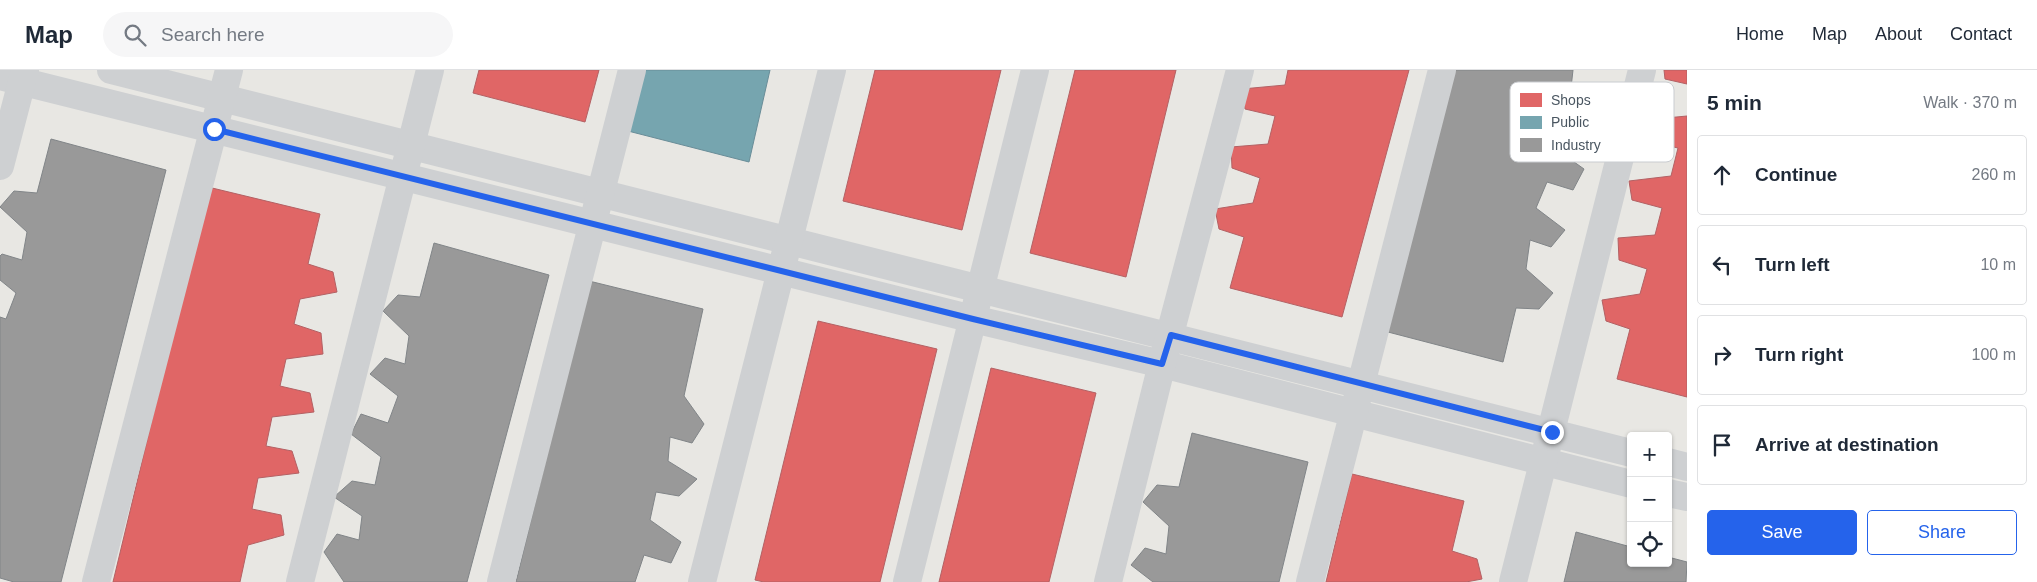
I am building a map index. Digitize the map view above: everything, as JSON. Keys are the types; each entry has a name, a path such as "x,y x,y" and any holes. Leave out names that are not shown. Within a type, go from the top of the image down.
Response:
{"street":[{"path":"111,70 980,289 1171,335 1627,452"},
{"path":"96,582 229,70"},
{"path":"300,582 430,70"},
{"path":"501,582 632,70"},
{"path":"702,582 832,70"},
{"path":"907,582 1035,70"},
{"path":"1108,582 1162,364 1240,70"},
{"path":"1310,582 1442,70"},
{"path":"0,166 15,76 214,129 973,319 1162,364 1627,483"},
{"path":"1514,582 1619,162"},
{"path":"1672,463 1687,467"},
{"path":"1672,494 1687,497"}],"shaded area":[{"path":"0,70 1687,70 1687,582 0,582"}],"building: Shops":[{"path":"479,70 599,70 585,122 473,93"},
{"path":"875,70 1001,70 962,230 843,201"},
{"path":"1075,70 1176,70 1126,277 1030,253"},
{"path":"1288,70 1409,70 1342,317 1230,288 1244,237 1219,229 1215,209 1253,203 1260,178 1232,168 1231,147 1268,144 1275,116 1245,109 1242,89 1285,85"},
{"path":"1664,70 1687,70 1687,84 1665,79"},
{"path":"1687,116 1687,397 1617,379 1630,329 1606,321 1602,300 1640,294 1647,269 1619,260 1618,238 1655,235 1662,208 1632,200 1629,181 1671,176 1678,148 1674,147 1674,117"},
{"path":"208,187 320,214 308,264 333,272 337,292 300,299 294,324 321,333 323,354 286,359 280,386 310,393 314,412 272,417 266,446 292,451 299,473 258,478 252,509 281,515 284,535 248,545 240,582 113,582"},
{"path":"818,321 937,349 880,582 764,582 755,580"},
{"path":"991,368 1096,393 1049,582 939,582"},
{"path":"1352,474 1464,501 1452,551 1477,559 1482,579 1466,582 1326,582"}],"building: Public":[{"path":"644,70 770,70 749,162 628,131"}],"building: Industry":[{"path":"1453,70 1573,70 1572,82 1510,82 1510,162 1574,162 1584,169 1573,190 1547,182 1536,208 1565,230 1551,247 1530,240 1526,269 1553,293 1539,309 1516,308 1503,362 1388,332"},
{"path":"51,139 166,170 61,582 14,582 0,578 0,317 6,319 16,293 0,280 0,256 2,254 22,260 27,232 0,207 14,191 37,193"},
{"path":"434,243 549,275 467,582 344,582 324,552 337,534 359,540 362,516 334,497 352,481 375,485 381,457 351,434 361,414 388,423 398,396 370,374 385,358 405,364 409,336 383,311 398,295 420,297"},
{"path":"589,281 703,309 684,396 704,424 692,443 670,437 668,461 697,479 679,496 656,492 650,520 681,542 671,563 644,555 635,582 516,582"},
{"path":"1192,433 1308,462 1279,582 1153,582 1131,565 1145,548 1166,554 1169,526 1143,502 1157,485 1179,487"},
{"path":"1576,532 1627,546 1627,567 1672,567 1672,558 1687,562 1686,582 1564,582"}],"route":[{"path":"214,129 973,319 1162,364 1171,335 1361,385 1552,432"}]}
